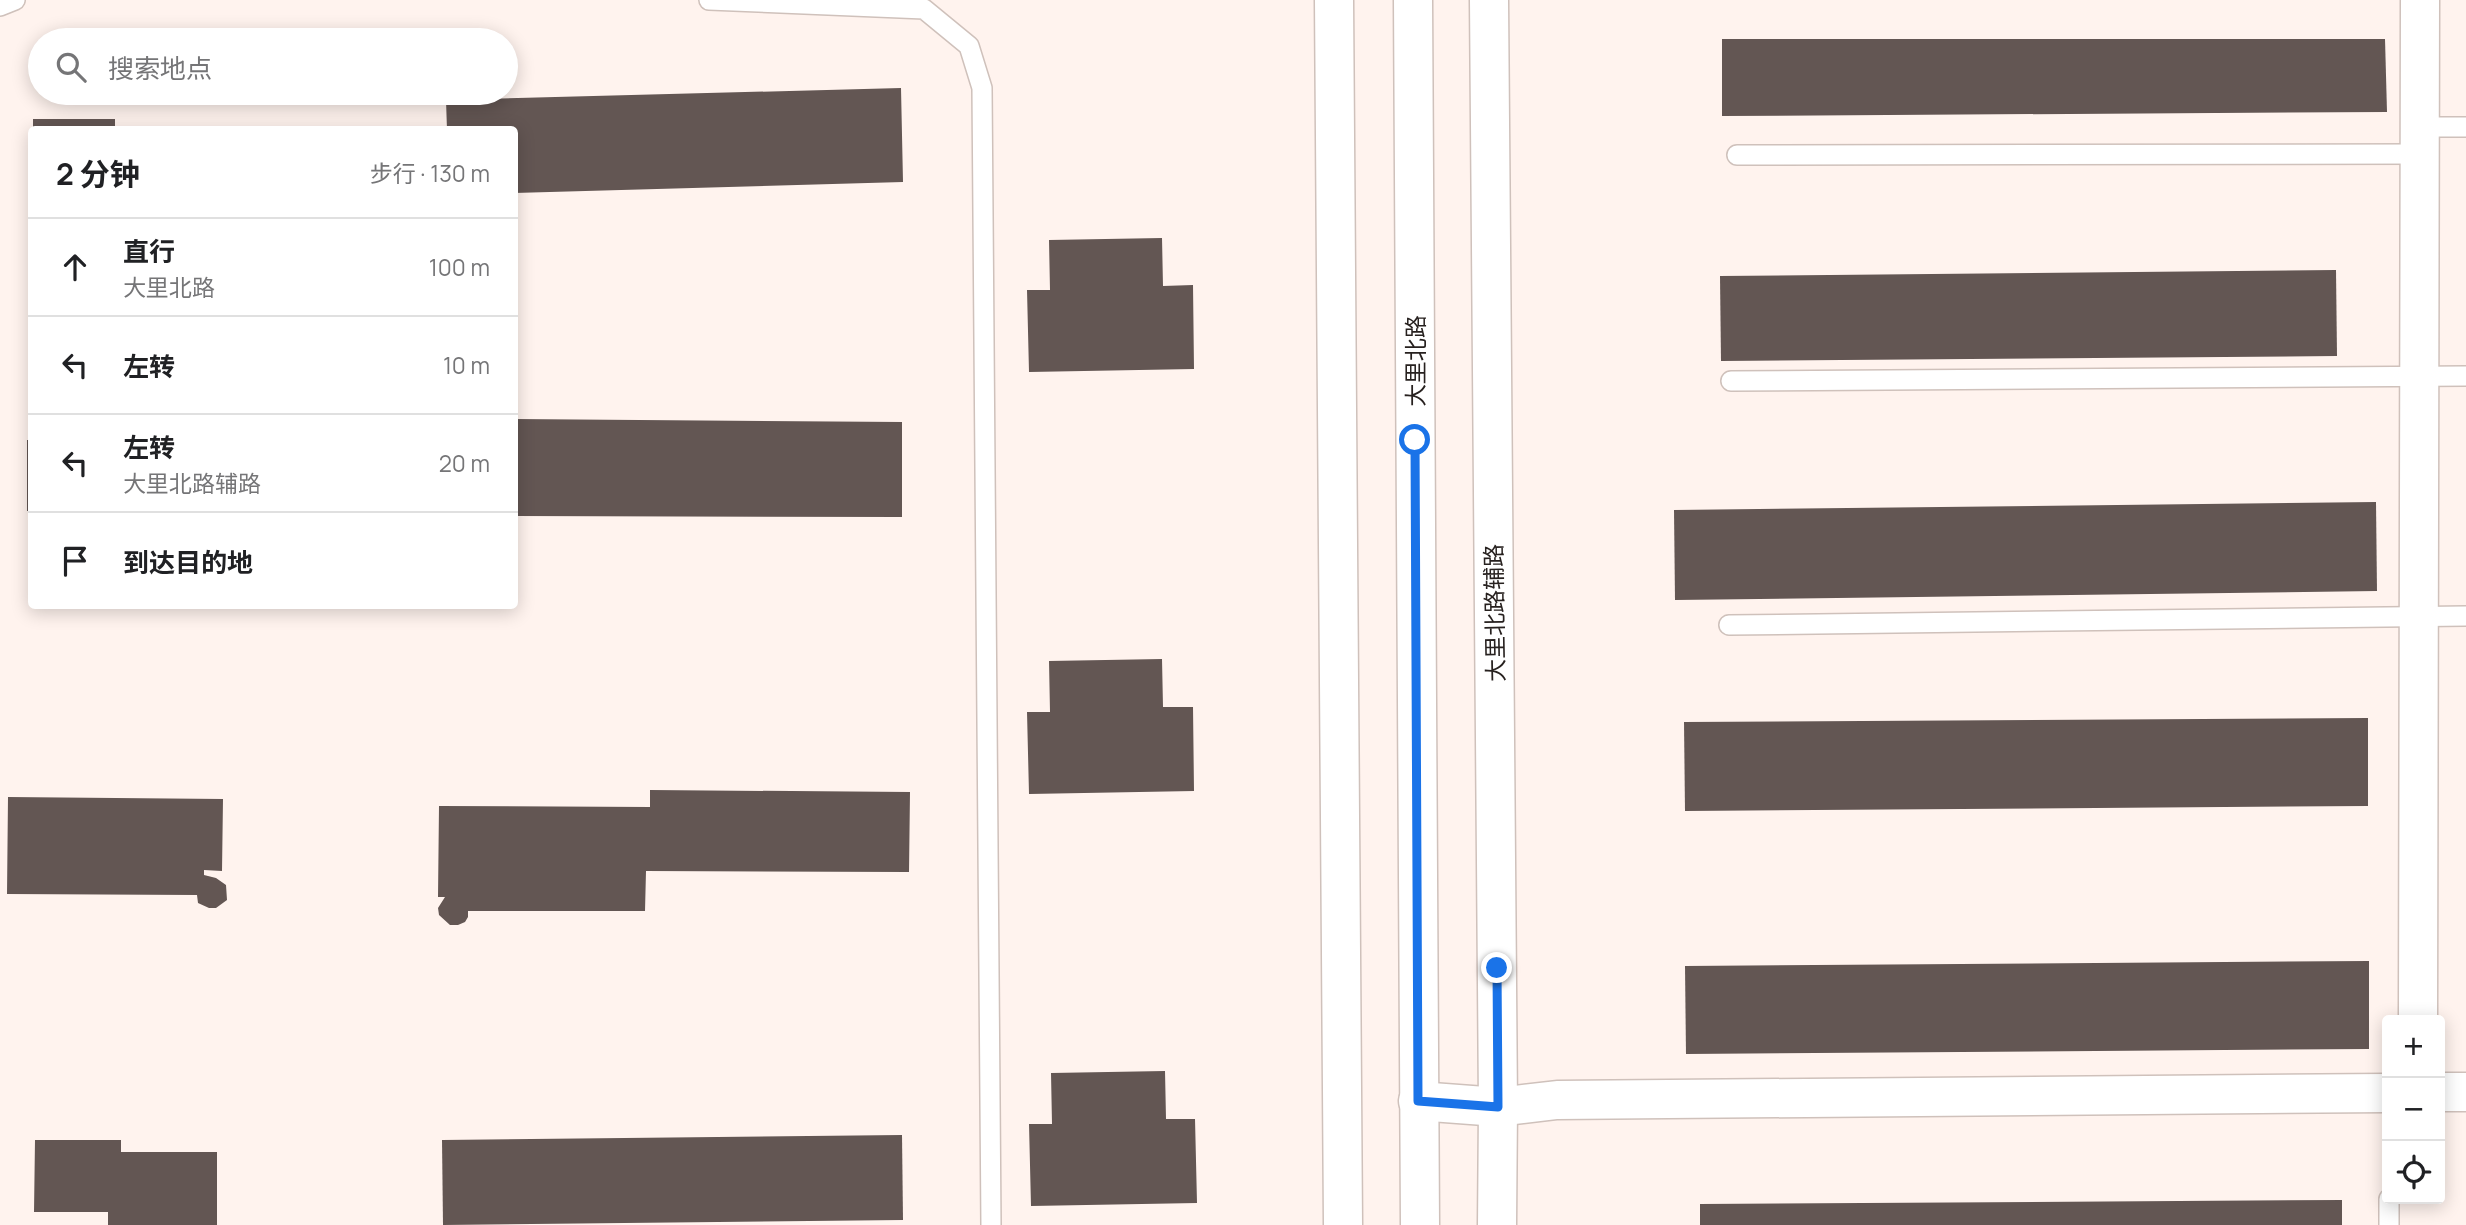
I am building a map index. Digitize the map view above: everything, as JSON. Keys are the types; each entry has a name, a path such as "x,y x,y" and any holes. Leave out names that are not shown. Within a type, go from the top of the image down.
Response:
{"street":[{"path":"1334,0 1343,1225"},
{"name":"大里北路","path":"1413,0 1420,1225"},
{"name":"大里北路辅路","path":"1489,0 1497,1225"},
{"path":"2418,1015 2420,0"},
{"path":"2445,1092 2466,1092"},
{"path":"1418,1101 1498,1107 1557,1100 2382,1093"}],"lane":[{"path":"0,6 15,0"},
{"path":"709,0 924,9 969,46 982,88 991,1225"},
{"path":"1737,155 2420,141 2466,127"},
{"path":"1731,381 2466,376"},
{"path":"1729,625 2466,616"},
{"path":"2389,1204 2389,1225"}],"building":[{"path":"1722,39 2385,39 2387,112 1722,116"},
{"path":"901,88 903,182 518,193 518,126 447,126 446,105 518,105 518,98"},
{"path":"33,119 115,119 115,126 33,126"},
{"path":"1162,238 1163,286 1193,285 1194,369 1029,372 1027,290 1050,290 1049,240"},
{"path":"2336,270 2337,356 1721,361 1720,276"},
{"path":"518,419 902,422 902,517 518,516"},
{"path":"27,440 28,440 28,511"},
{"path":"2376,502 2377,591 1675,600 1674,510"},
{"path":"1162,659 1163,707 1193,707 1194,791 1029,794 1027,712 1050,712 1049,661"},
{"path":"2368,718 2368,806 1685,811 1684,722"},
{"path":"650,790 910,792 909,872 646,871 645,911 468,911 465,922 458,925 450,925 439,915 438,908 445,897 438,897 439,806 650,807"},
{"path":"8,797 223,799 222,871 204,870 204,875 216,878 226,885 227,900 216,908 209,908 198,903 197,895 7,894"},
{"path":"2369,961 2369,1049 1686,1054 1685,966"},
{"path":"1165,1071 1166,1119 1195,1119 1197,1203 1031,1206 1029,1124 1052,1124 1051,1073"},
{"path":"902,1135 903,1220 443,1225 442,1140"},
{"path":"35,1140 121,1140 121,1152 217,1152 217,1225 108,1225 108,1212 34,1212"},
{"path":"2342,1200 2342,1225 1700,1225 1700,1204"}],"route":[{"path":"1415,440 1418,1101 1498,1107 1497,968"}]}
